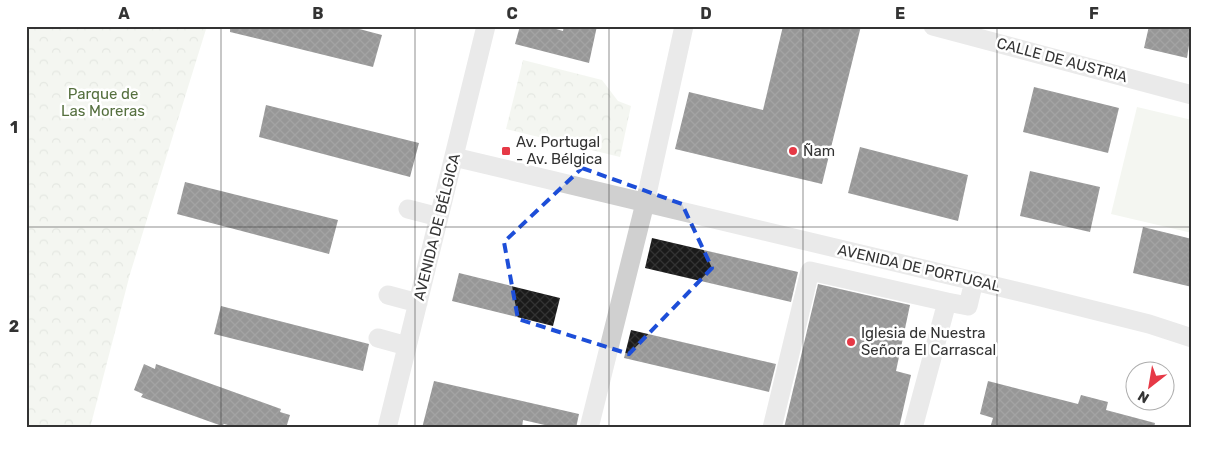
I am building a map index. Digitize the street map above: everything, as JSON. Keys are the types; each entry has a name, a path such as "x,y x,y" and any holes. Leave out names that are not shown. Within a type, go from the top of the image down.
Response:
{"street":[{"name":"AVENIDA DE BÉLGICA","path":"387,428 486,26"},
{"path":"589,428 645,203 684,26"},
{"name":"CALLE DE AUSTRIA","path":"933,26 1192,95"},
{"name":"AVENIDA DE PORTUGAL","path":"454,157 974,281 1140,322 1192,338"},
{"path":"408,209 439,217"},
{"path":"772,428 810,271 968,306 974,281"},
{"path":"388,294 418,303"},
{"path":"913,428 946,302"},
{"path":"378,338 407,346"}],"highlighted area":[{"path":"582,168 682,204 712,268 629,354 518,319 504,242"}],"green space":[{"name":"Parque de Las Moreras","path":"26,26 207,26 130,274 90,428 26,428"},
{"path":"523,60 602,80 618,101 631,106 620,157 506,129"},
{"path":"1137,107 1192,120 1192,233 1111,214"}],"building":[{"path":"230,26 348,26 382,35 373,67 230,32"},
{"path":"520,26 546,26 563,31 564,26 597,26 589,63 515,44"},
{"path":"783,26 861,26 822,184 675,149 689,92 763,110"},
{"path":"1149,26 1192,26 1187,58 1144,48"},
{"path":"1034,87 1119,108 1108,153 1023,132"},
{"path":"266,105 419,143 410,177 259,137"},
{"path":"860,147 968,175 958,221 848,193"},
{"path":"1030,171 1100,187 1090,232 1020,216"},
{"path":"185,182 338,220 329,254 177,214"},
{"path":"1143,227 1192,239 1192,287 1133,273"},
{"path":"652,238 798,272 791,302 645,268"},
{"path":"459,273 560,298 553,326 452,301"},
{"name":"Iglesia de Nuestra Señora El Carrascal","path":"818,284 910,305 896,371 911,375 899,428 784,428"},
{"path":"221,306 369,344 363,371 214,334"},
{"path":"631,330 776,364 769,392 624,358"},
{"path":"144,364 155,369 156,364 281,409 280,412 290,415 286,428 239,428 224,424 222,426 141,397 143,394 134,390"},
{"path":"434,381 579,414 576,428 558,428 523,420 522,428 422,428"},
{"path":"988,381 1078,404 1081,395 1108,402 1106,410 1155,423 1154,428 990,428 993,418 980,414"}],"place":[{"name":"Av. Portugal - Av. Bélgica","path":"506,151"},
{"name":"Ñam","path":"793,151"},
{"name":"Iglesia de Nuestra Señora El Carrascal","path":"851,342"}]}
